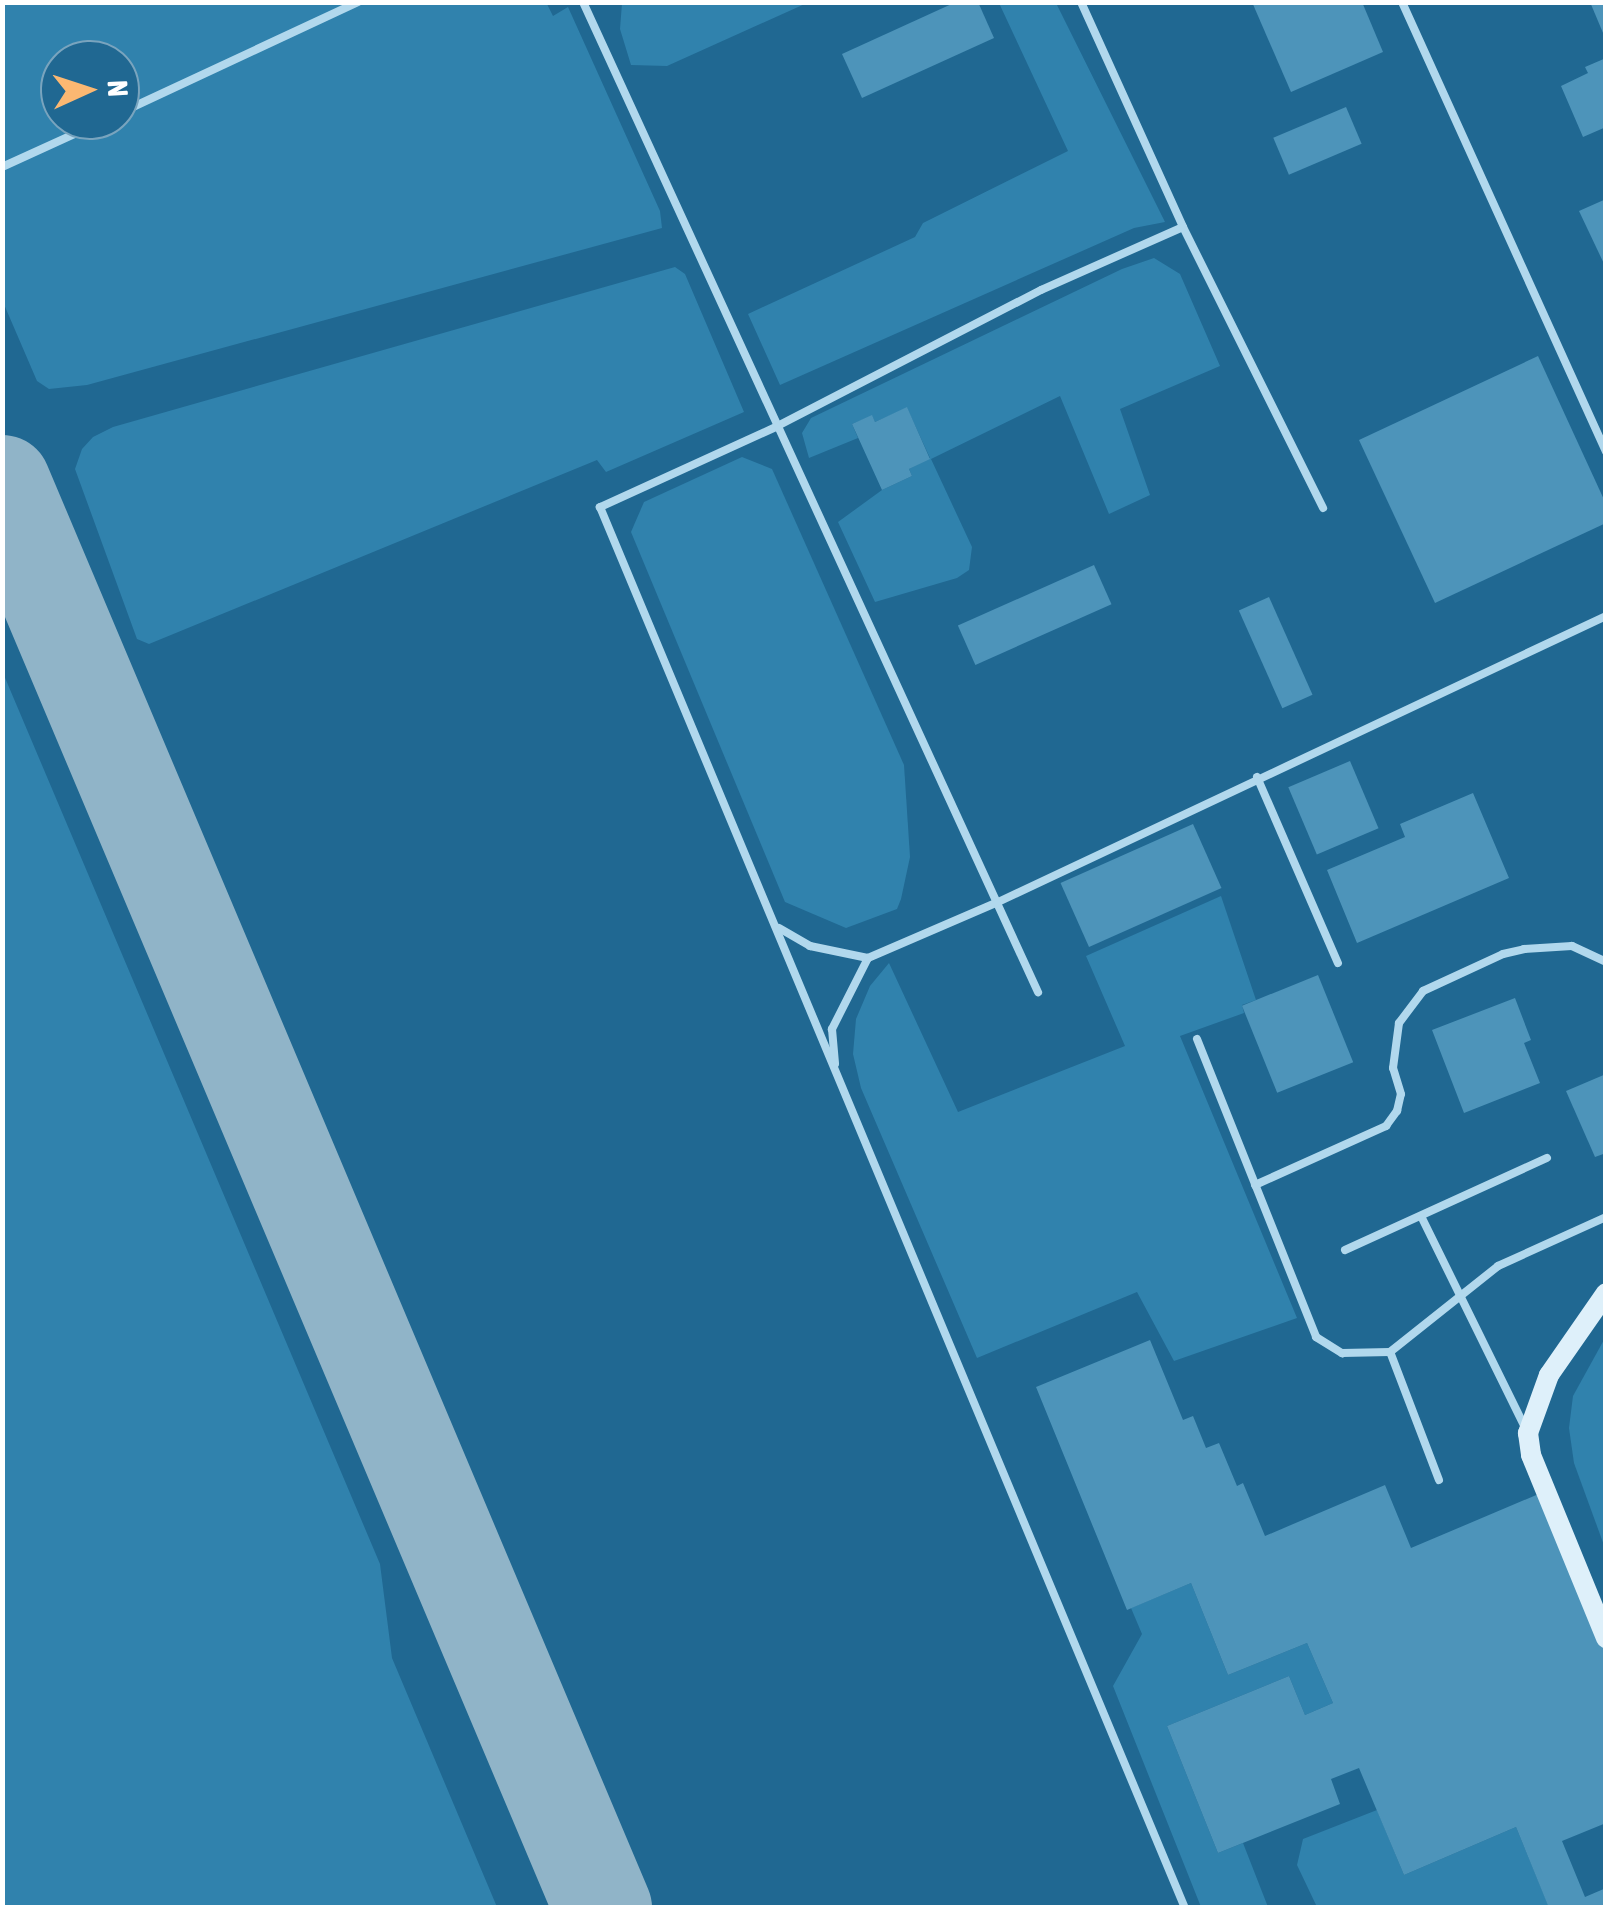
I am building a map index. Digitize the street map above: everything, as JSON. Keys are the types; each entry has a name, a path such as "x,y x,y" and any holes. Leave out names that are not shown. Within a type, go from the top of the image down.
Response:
{"main road":[{"path":"1603,1628 1531,1455 1528,1433 1549,1374 1606,1293"}],"lane":[{"path":"140,104 358,2"},
{"path":"583,2 1038,992"},
{"path":"1081,2 1183,227 1323,508"},
{"path":"1402,2 1606,452"},
{"path":"2,167 61,140"},
{"path":"1183,227 1042,290 778,426 600,506 1185,1908"},
{"path":"776,926 810,946 868,958 996,903 1606,616"},
{"path":"1257,777 1338,963"},
{"path":"1255,1186 1386,1126 1397,1111 1400,1094 1393,1068 1399,1023 1423,991 1503,954 1524,949 1572,946 1606,962"},
{"path":"836,1077 832,1029 868,958"},
{"path":"1198,1039 1316,1337 1342,1353 1390,1352 1456,1295 1498,1266 1606,1217"},
{"path":"1345,1250 1547,1158"},
{"path":"1421,1216 1456,1295 1528,1433"},
{"path":"1390,1352 1439,1480"}],"shaded area":[{"path":"546,2 553,16 568,7 660,211 662,228 87,385 49,389 37,381 3,302 2,3"},
{"path":"622,2 807,3 667,66 631,65 620,29"},
{"path":"999,3 1056,3 1165,222 1134,228 780,385 748,314 915,237 923,223 1068,151"},
{"path":"1154,258 1180,274 1220,366 1120,409 1150,495 1109,514 1060,396 931,459 972,547 969,570 957,578 875,602 838,522 882,490 912,476 909,469 930,458 907,408 875,422 872,416 852,424 858,438 809,458 802,433 811,418 1122,269"},
{"path":"675,267 685,274 744,412 606,472 597,460 149,644 137,639 75,469 82,449 93,437 113,427"},
{"path":"742,457 772,469 904,765 910,857 901,899 897,909 846,928 785,902 631,532 644,502"},
{"path":"3,673 380,1564 392,1658 497,1907 3,1907"},
{"path":"1221,896 1256,1000 1242,1005 1244,1013 1180,1036 1297,1318 1174,1361 1137,1292 977,1358 861,1088 853,1054 856,1019 870,986 889,963 958,1112 1125,1046 1086,956"},
{"path":"1605,1338 1605,1548 1574,1463 1569,1428 1573,1396"},
{"path":"1191,1583 1228,1675 1307,1643 1333,1703 1305,1715 1289,1676 1167,1726 1218,1853 1243,1843 1268,1907 1201,1907 1113,1686 1142,1634 1131,1608"},
{"path":"1377,1810 1404,1875 1516,1827 1549,1907 1317,1907 1297,1865 1303,1839"}],"building":[{"path":"956,2 978,2 994,38 862,98 842,54"},
{"path":"1252,2 1362,2 1383,52 1291,92"},
{"path":"1590,2 1606,2 1606,40"},
{"path":"1606,58 1606,127 1583,137 1561,86 1588,73 1585,67"},
{"path":"1346,107 1362,144 1289,175 1273,138"},
{"path":"1606,199 1606,268 1579,211"},
{"path":"1538,356 1606,504 1606,523 1435,603 1359,440"},
{"path":"907,407 930,459 909,469 912,476 882,490 852,424 872,415 875,422"},
{"path":"1094,565 1111,604 975,665 958,626"},
{"path":"1269,597 1313,695 1282,708 1239,610"},
{"path":"1350,761 1379,828 1317,854 1288,787"},
{"path":"1473,793 1509,878 1357,943 1327,870 1405,837 1400,824"},
{"path":"1193,824 1221,888 1089,947 1061,883"},
{"path":"1318,975 1353,1062 1277,1093 1242,1006"},
{"path":"1515,998 1531,1040 1524,1043 1540,1083 1464,1113 1432,1030"},
{"path":"1606,1074 1606,1153 1595,1157 1566,1091"},
{"path":"1150,1340 1183,1420 1193,1416 1206,1448 1219,1443 1237,1486 1243,1483 1265,1536 1385,1485 1411,1548 1541,1493 1606,1650 1606,1823 1562,1841 1585,1897 1606,1888 1606,1908 1549,1908 1516,1827 1404,1875 1359,1768 1331,1779 1340,1804 1218,1853 1167,1726 1289,1676 1305,1715 1333,1703 1307,1643 1228,1675 1191,1583 1127,1610 1036,1387"}],"taxiway":[{"path":"2,484 603,1908"}]}
